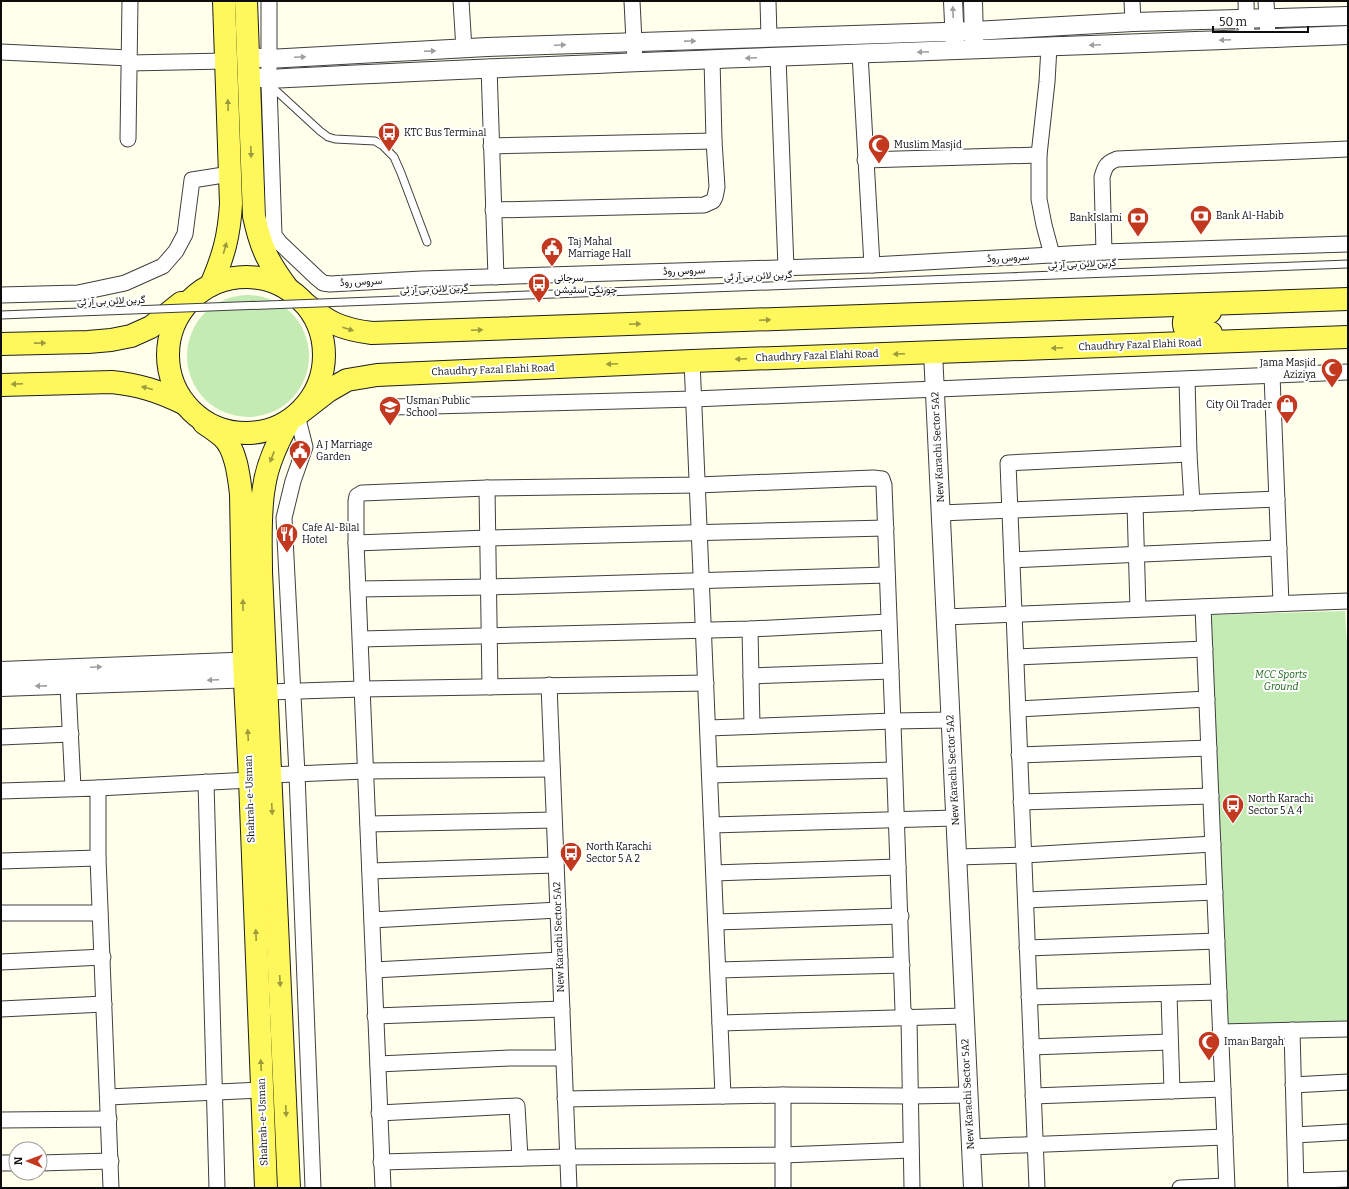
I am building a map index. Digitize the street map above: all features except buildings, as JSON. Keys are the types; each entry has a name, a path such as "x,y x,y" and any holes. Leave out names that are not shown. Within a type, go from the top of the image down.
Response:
{"main road":[{"path":"224,1 229,127 231,204 230,226 226,248 203,290 182,310 172,327 168,346 168,366 173,385 192,414 204,423 224,432 247,434 268,431 293,418 311,399 320,380 324,360 322,339 315,319 275,271 264,254 258,238 254,216 250,127 260,71 246,1"},
{"path":"229,127 250,127"},
{"path":"1,344 88,342 132,336 151,327 181,304 203,290 230,278 250,277 270,280 296,295 333,324 351,330 372,333 1348,299"},
{"path":"1348,304 1334,307 1196,313 1187,316 1184,325 1186,331 1192,334 1333,328 1348,331"},
{"name":"Chaudhry Fazal Elahi Road","path":"293,418 328,390 347,380 377,374 1348,337"},
{"path":"1,385 112,382 150,388 183,402"},
{"name":"Shahrah-e-Usman","path":"257,674 261,572 261,511 264,486 278,441 293,418"},
{"name":"Shahrah-e-Usman","path":"204,423 223,436 232,452 239,474 257,674 260,778 261,1090 266,1188"},
{"name":"Shahrah-e-Usman","path":"260,778 289,1188"}],"street":[{"path":"128,139 130,1"},
{"name":"سروس روڈ","path":"269,1 260,71 274,235 280,243 323,283 330,284 872,265 1104,252 1348,244"},
{"path":"461,1 464,49"},
{"path":"632,1 635,62"},
{"path":"768,1 769,37"},
{"path":"953,1 955,51"},
{"path":"973,1 975,50"},
{"path":"1132,1 1133,22"},
{"path":"1246,1 1248,39"},
{"path":"260,71 464,49 769,37 974,31 1133,22 1246,19 1266,10 1348,16"},
{"path":"1266,10 1268,38"},
{"path":"260,71 488,67 955,51 1348,35"},
{"path":"1049,47 1047,82 1038,155 1039,199 1052,255"},
{"path":"1,52 129,61 226,61"},
{"path":"860,54 872,265"},
{"path":"778,57 786,268"},
{"path":"493,210 704,205 713,201 717,187 714,141 712,59"},
{"path":"488,67 496,277"},
{"path":"491,146 714,141"},
{"path":"1104,252 1102,177 1105,168 1110,162 1116,159 1348,149"},
{"path":"865,160 1038,155"},
{"path":"1,295 78,293 126,283 163,266 176,251 185,234 192,180 230,174"},
{"name":"New Karachi Sector 5A2","path":"933,352 973,1188"},
{"path":"692,361 724,1096"},
{"path":"394,407 694,399 1348,372"},
{"path":"1272,375 1281,603"},
{"path":"1187,379 1192,503"},
{"path":"293,418 305,448 293,481 284,518 294,691 313,1188"},
{"path":"1037,1188 1008,463 1189,454"},
{"path":"382,1188 356,543 357,496 362,493 487,488 698,485 882,479 884,485 886,528 888,622 901,916 903,1011 909,1018 912,1188"},
{"path":"487,488 490,686"},
{"path":"941,513 1277,500"},
{"path":"1136,505 1138,609"},
{"path":"356,543 700,532 886,528"},
{"path":"1012,560 1279,548"},
{"path":"358,589 489,587 887,576"},
{"path":"946,617 1348,601"},
{"path":"1180,1188 1226,1187 1203,607"},
{"path":"361,639 750,630 888,622"},
{"path":"750,630 752,726"},
{"path":"1016,656 1205,649"},
{"path":"1,671 257,674 294,691 706,683"},
{"path":"751,676 891,671"},
{"path":"1,687 68,686 257,674"},
{"path":"68,686 73,788"},
{"name":"New Karachi Sector 5A2","path":"549,686 569,1188"},
{"path":"1018,709 1207,699"},
{"path":"708,728 893,720 950,720"},
{"path":"1,736 71,734"},
{"path":"1020,755 1209,748"},
{"path":"1,791 98,788 206,782 297,774 365,771 552,768"},
{"path":"710,775 894,770"},
{"path":"206,782 217,1188"},
{"path":"98,788 98,858 111,1188"},
{"path":"1021,802 1211,796"},
{"path":"712,825 955,818"},
{"path":"368,824 554,820"},
{"path":"957,857 1024,855 1213,844"},
{"path":"1,861 98,858"},
{"path":"370,871 556,865"},
{"path":"714,872 898,867"},
{"path":"1026,900 1215,892"},
{"path":"372,920 558,910"},
{"path":"1,913 100,913"},
{"path":"716,922 901,916"},
{"path":"1027,948 1217,941"},
{"path":"1,962 103,957"},
{"path":"374,970 560,960"},
{"path":"718,970 902,965"},
{"path":"1029,997 1219,992"},
{"path":"1169,994 1172,1091"},
{"path":"1,1009 104,1004"},
{"path":"375,1016 562,1009"},
{"path":"720,1023 964,1016"},
{"path":"1220,1032 1348,1029"},
{"path":"1292,1030 1296,1185 1348,1179"},
{"path":"1031,1047 1170,1042"},
{"path":"378,1064 510,1058 564,1058"},
{"path":"1294,1085 1348,1082"},
{"path":"1034,1096 1223,1089"},
{"path":"108,1097 261,1090"},
{"path":"565,1099 783,1095 968,1095"},
{"path":"783,1095 784,1188"},
{"path":"379,1113 517,1106 520,1158"},
{"path":"1,1120 109,1119"},
{"path":"1295,1134 1348,1132"},
{"path":"970,1147 1225,1137"},
{"path":"382,1162 567,1157 783,1155 911,1150"},
{"path":"48,1162 111,1161"}],"lane":[{"path":"260,71 320,131 328,137 335,139 374,141 384,146 394,157 427,242"},
{"name":"گرین لائن بی آر ٹی","path":"1,315 1348,264"}],"green space":[{"path":"248,295 260,296 271,300 282,305 291,313 299,322 304,333 308,344 308,368 304,379 299,390 291,399 282,407 271,412 260,416 248,417 236,416 225,412 214,407 205,399 197,390 192,379 188,368 187,356 188,344 192,333 197,322 205,313 214,305 225,300 236,296"},
{"name":"MCC Sports Ground","path":"1345,611 1348,659 1348,1024 1225,1028 1211,615"}],"place":[{"name":"KTC Bus Terminal","path":"389,152"},
{"name":"Muslim Masjid","path":"879,164"},
{"name":"Bank Al-Habib","path":"1201,236"},
{"name":"BankIslami","path":"1138,238"},
{"name":"Taj Mahal Marriage Hall","path":"552,268"},
{"name":"سرجانی چورنگی اسٹیشن","path":"539,304"},
{"name":"Jama Masjid Aziziya","path":"1332,388"},
{"name":"City Oil Trader","path":"1287,424"},
{"name":"Usman Public School","path":"390,426"},
{"name":"A J Marriage Garden","path":"300,470"},
{"name":"Cafe Al-Bilal Hotel","path":"287,554"},
{"name":"North Karachi Sector 5 A 4","path":"1233,824"},
{"name":"North Karachi Sector 5 A 2","path":"571,872"},
{"name":"Iman Bargah","path":"1209,1062"}]}
